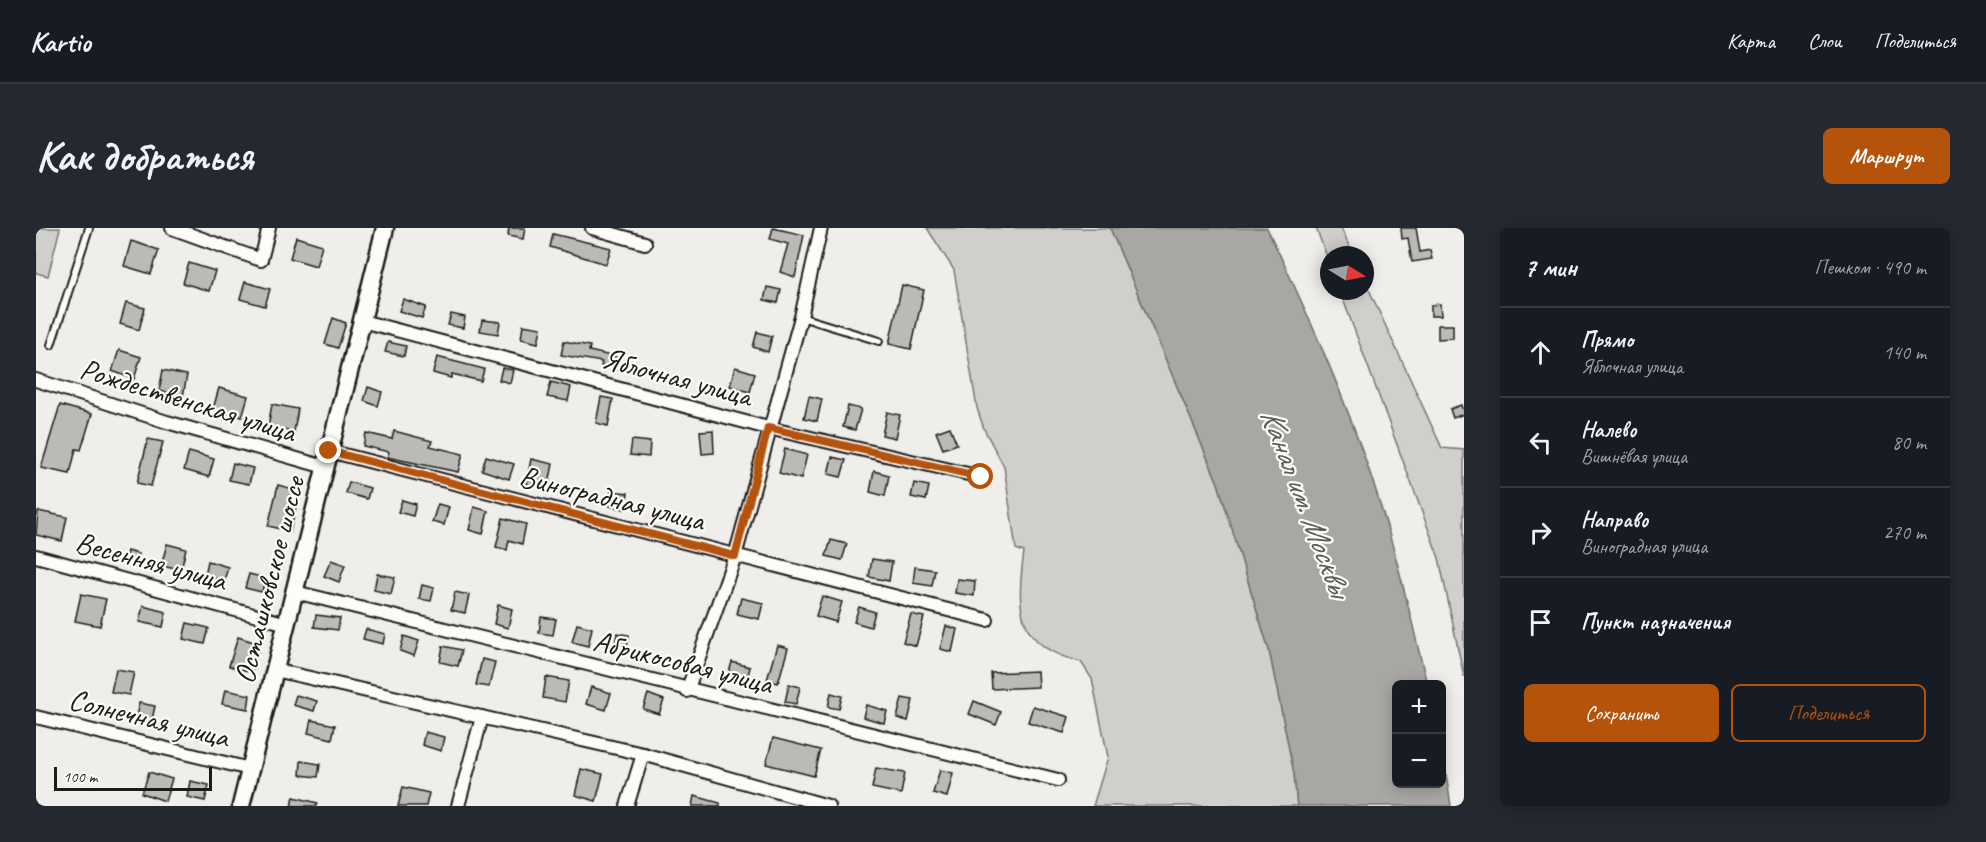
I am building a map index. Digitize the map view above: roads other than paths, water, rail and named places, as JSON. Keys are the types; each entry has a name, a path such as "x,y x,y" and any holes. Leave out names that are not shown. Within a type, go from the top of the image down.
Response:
{"street":[{"path":"179,229 261,260 269,228"},
{"name":"Осташковское шоссе","path":"240,806 386,228"},
{"path":"592,228 645,243"},
{"path":"687,691 735,556 768,428 801,317 821,228"},
{"name":"Яблочная улица","path":"362,321 768,428 981,477"},
{"name":"Рождественская улица","path":"36,380 167,422 327,459"},
{"name":"Виноградная улица","path":"327,459 735,556 987,620"},
{"name":"Весенняя улица","path":"36,556 287,624"},
{"name":"Абрикосовая улица","path":"295,592 687,691 1058,780"},
{"path":"275,670 643,754 801,803 828,806"},
{"name":"Солнечная улица","path":"36,717 250,769"},
{"path":"458,806 482,717"},
{"path":"627,806 643,754"}],"lane":[{"path":"51,345 89,228"},
{"path":"801,317 879,341"}],"water":[{"name":"Канал им. Москвы","path":"1110,228 1267,228 1338,387 1369,468 1394,551 1426,680 1392,680 1392,788 1446,788 1446,774 1451,806 1297,806 1294,773 1269,650 1218,483"}]}
